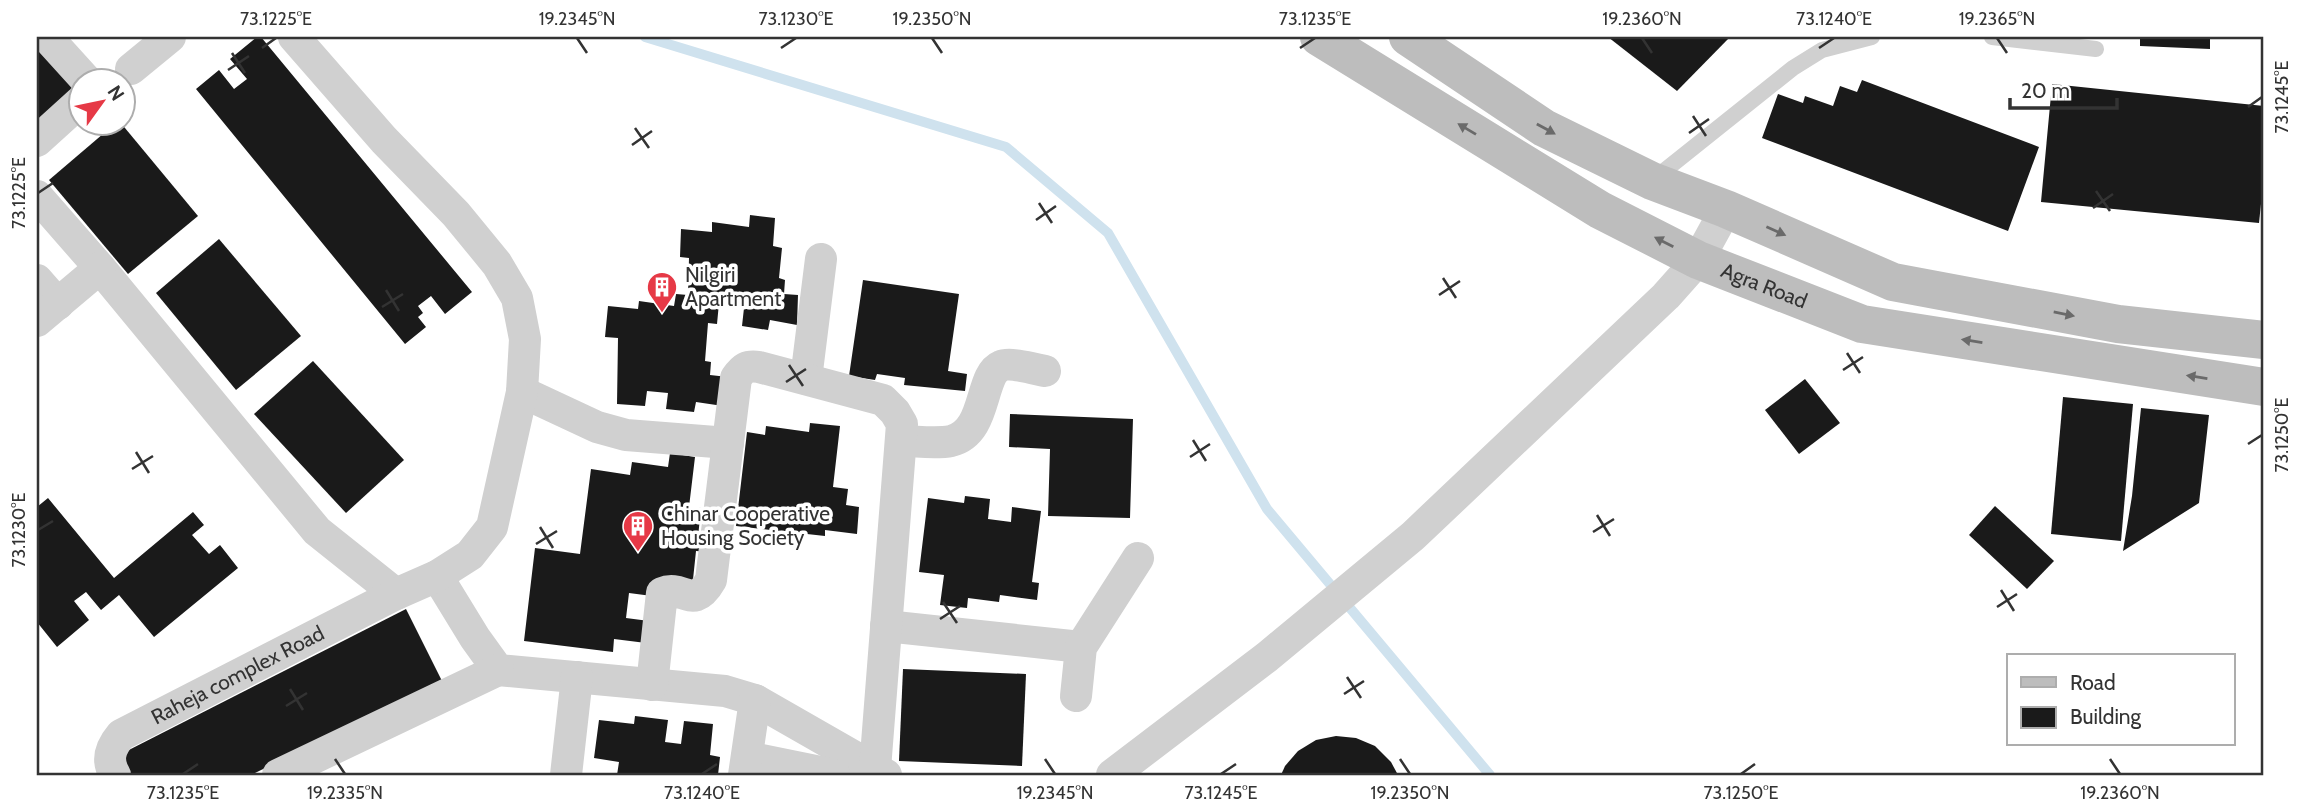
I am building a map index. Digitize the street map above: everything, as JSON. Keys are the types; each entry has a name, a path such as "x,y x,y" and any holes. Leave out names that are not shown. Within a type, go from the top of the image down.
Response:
{"main road":[{"name":"Agra Road","path":"1319,37 1600,210 1698,260 1862,324 2264,387"},
{"path":"1408,37 1544,128 1651,181 1726,209 1893,282 2118,324 2264,340"}],"street":[{"path":"47,37 73,66"},
{"path":"135,66 170,37"},
{"name":"Raheja complex Road","path":"116,775 109,757 113,744 121,735 396,594 437,576 470,555 492,527 522,392 525,339 517,298 497,264 456,215 384,140 294,37"},
{"path":"37,141 66,115"},
{"path":"37,196 100,268 317,531 396,594"},
{"path":"1112,775 1268,657 1413,536 1666,296 1698,260 1726,209"},
{"path":"806,379 821,259"},
{"path":"37,280 47,313 100,268"},
{"path":"278,775 498,670 652,685 724,691 755,700 881,772 886,626 902,424 883,400 759,367 749,365 742,369 736,378 711,580 701,594 696,596 668,591 662,593 659,599 652,685"},
{"path":"901,441 949,441 967,432 975,421 993,373 999,367 1005,365 1045,371"},
{"path":"522,392 597,427 626,435 728,443"},
{"path":"1076,696 1081,647 1138,558"},
{"path":"437,576 498,670"},
{"path":"886,626 1081,647"},
{"path":"566,775 577,677"},
{"path":"755,700 746,766 835,775"}],"lane":[{"path":"1651,181 1803,62 1822,50 1872,37"},
{"path":"1992,37 2096,49"}],"building":[{"path":"37,37 66,69 66,101 37,133"},
{"path":"257,37 261,37 472,292 445,314 431,296 418,306 423,313 418,317 426,327 405,344 196,89 219,70 234,89 247,79 230,59"},
{"path":"1608,37 1730,37 1677,91"},
{"path":"2140,37 2210,37 2210,49 2140,46"},
{"path":"1862,80 2039,147 2008,231 1762,138 1778,94 1803,103 1805,96 1833,106 1840,86 1857,92"},
{"path":"2052,84 2264,106 2264,175 2259,223 2041,202"},
{"path":"101,136 132,136 198,216 128,274 49,180"},
{"name":"Nilgiri Apartment","path":"750,215 775,218 773,246 782,248 779,278 785,280 784,294 798,295 797,325 770,320 768,330 742,326 744,308 719,303 717,324 708,323 705,361 711,362 710,375 728,377 723,406 696,402 694,412 666,409 668,393 647,391 645,406 617,404 618,338 605,337 608,306 638,309 639,301 674,306 676,294 688,295 689,258 680,257 681,229 712,232 712,222 749,227"},
{"path":"219,239 301,336 236,390 156,293"},
{"path":"863,280 959,294 948,371 967,374 965,391 904,385 905,378 877,374 875,380 849,376"},
{"path":"313,361 404,460 346,513 254,414"},
{"path":"1805,379 1840,423 1799,454 1765,410"},
{"path":"2063,397 2133,404 2121,541 2051,534"},
{"path":"2141,408 2209,415 2199,503 2123,551 2132,496"},
{"path":"1010,414 1133,419 1130,518 1048,516 1050,449 1009,447"},
{"path":"810,423 840,426 833,487 848,489 846,505 859,507 857,534 825,530 825,536 736,526 747,432 765,435 766,426 809,432"},
{"name":"Chinar Cooperative Housing Society","path":"670,453 695,457 689,507 701,508 698,537 711,539 709,552 696,551 692,589 652,596 629,593 626,618 649,621 646,643 614,639 613,652 524,641 535,548 580,554 591,469 630,475 632,462 668,467"},
{"path":"965,496 990,499 988,519 1011,522 1012,507 1041,511 1032,582 1039,583 1037,600 1000,595 999,602 968,598 967,608 940,605 944,575 919,572 928,498 964,503"},
{"path":"48,498 114,578 193,512 204,525 192,535 209,554 220,545 238,568 154,637 119,595 101,610 86,592 74,601 89,620 57,647 37,622 37,507"},
{"path":"1995,506 2054,561 2027,589 1969,535"},
{"path":"406,609 442,681 251,775 129,775 119,755"},
{"path":"903,669 1026,674 1022,766 899,761"},
{"path":"635,716 668,720 665,742 681,744 684,721 713,724 710,755 720,757 718,775 617,775 619,762 594,758 599,720 634,724"},
{"path":"1336,736 1356,738 1375,746 1391,762 1398,775 1281,775 1298,751 1316,740"}],"waterway":[{"path":"645,37 1006,147 1108,233 1267,509 1490,775"}],"place":[{"name":"Nilgiri Apartment","path":"662,314"},
{"name":"Chinar Cooperative Housing Society","path":"638,553"}]}
